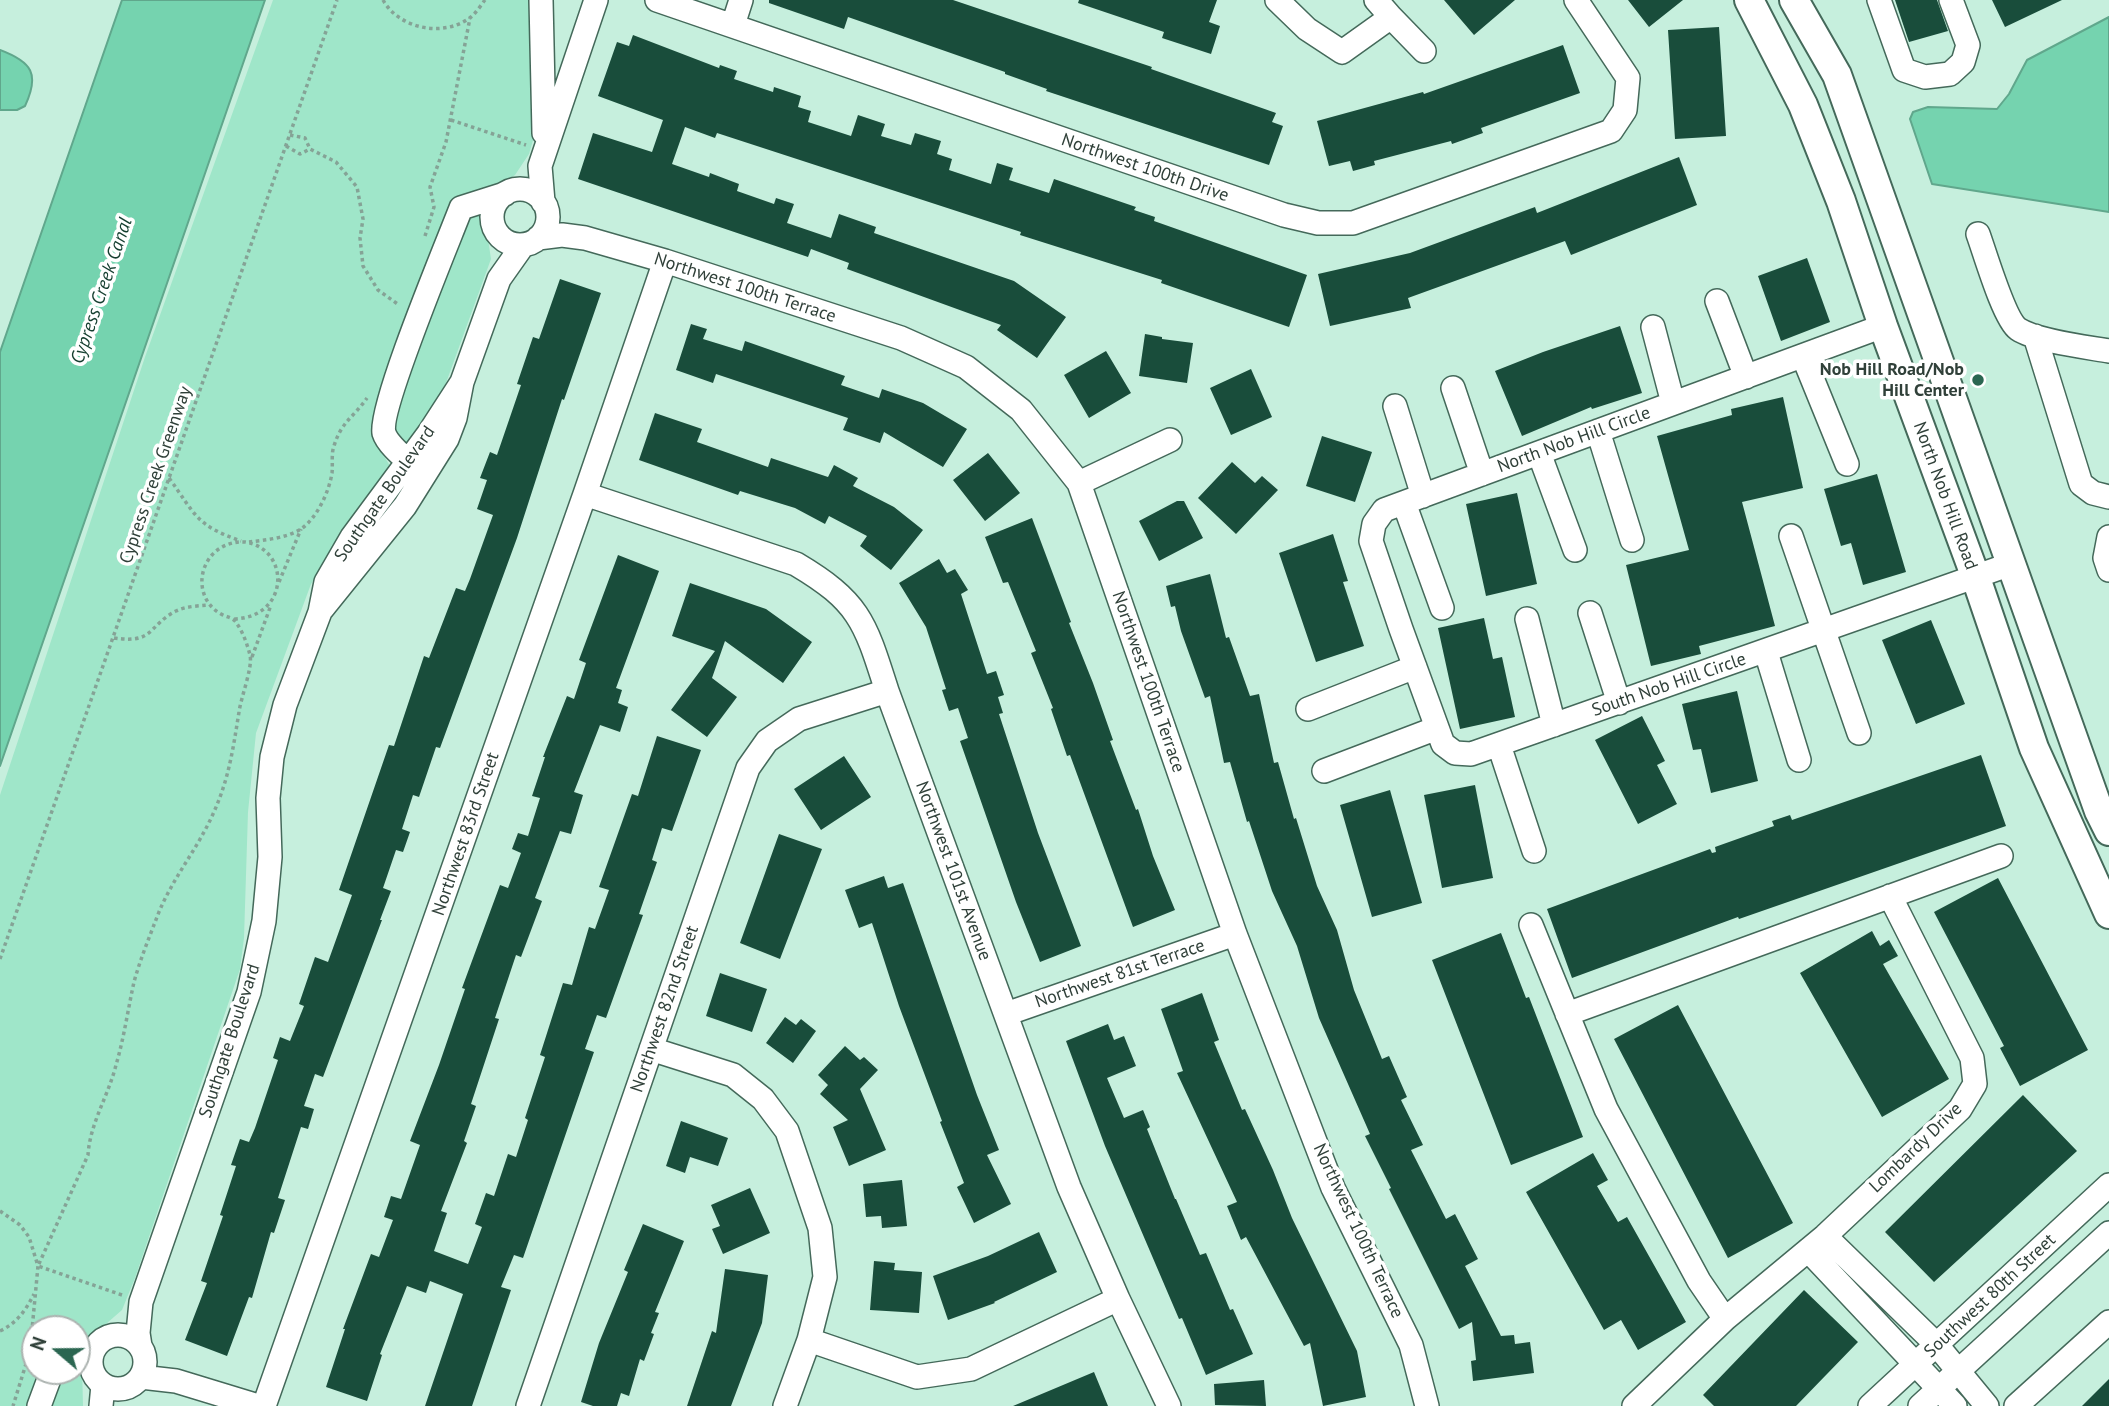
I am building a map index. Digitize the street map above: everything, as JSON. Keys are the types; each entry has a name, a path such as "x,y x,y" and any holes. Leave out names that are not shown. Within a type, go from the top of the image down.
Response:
{"main road":[{"name":"North Nob Hill Road","path":"1749,0 1803,105 1841,201 1883,326 1976,578 2035,748 2109,914"},
{"path":"1794,0 1837,75 2099,811 2109,831"}],"street":[{"path":"538,226 541,0"},
{"path":"495,226 494,209 513,191 539,154 596,0"},
{"name":"Northwest 100th Drive","path":"657,0 1270,211 1318,223 1353,223 1611,131 1625,110 1628,78 1576,0"},
{"path":"733,25 741,0"},
{"path":"1277,0 1307,29 1342,52 1391,17"},
{"path":"1376,0 1424,51"},
{"path":"1879,0 1904,69 1925,78 1950,74 1963,62 1968,45 1951,0"},
{"path":"409,462 398,453 384,433 385,413 461,208 513,191 538,195 538,226"},
{"path":"474,203 485,210 509,242 538,226"},
{"name":"Southgate Boulevard","path":"495,226 499,279"},
{"name":"Northwest 100th Terrace","path":"538,226 665,261 901,338 966,367 1021,410 1079,482 1235,934 1333,1188 1411,1345 1427,1406"},
{"name":"Southgate Boulevard","path":"320,612 390,526 447,439 455,418 461,382 499,279 513,256 538,226"},
{"path":"1978,234 2008,316 2017,329 2035,336 2109,351"},
{"name":"Northwest 83rd Street","path":"264,1406 665,261"},
{"path":"1717,301 1746,377"},
{"name":"North Nob Hill Circle","path":"1401,629 1371,541 1374,524 1384,510 1883,326"},
{"path":"1653,327 1673,403"},
{"path":"2035,336 2081,484 2093,493 2109,498"},
{"path":"1803,356 1847,464"},
{"name":"Southgate Boulevard","path":"94,1345 128,1321 249,992 264,921 270,857 268,799 272,757 285,705 320,612 326,582 461,382"},
{"path":"1453,388 1482,474"},
{"path":"1395,406 1413,499 1442,608"},
{"path":"1598,431 1632,540"},
{"path":"1079,482 1170,440"},
{"path":"1539,453 1575,550"},
{"name":"Northwest 101st Avenue","path":"585,494 796,564 826,582 854,608 870,637 887,691 1069,1187 1169,1406"},
{"path":"1791,536 1859,733"},
{"path":"2109,537 2105,558 2109,570"},
{"name":"South Nob Hill Circle","path":"1401,629 1443,744 1455,753 1471,754 2011,565"},
{"path":"1590,614 1619,703"},
{"path":"1527,619 1555,725"},
{"path":"1766,652 1799,761"},
{"path":"1308,709 1415,667"},
{"name":"Northwest 82nd Street","path":"528,1406 748,768 767,741 799,719 887,691"},
{"path":"1324,771 1437,728"},
{"path":"1499,744 1534,851"},
{"path":"1567,1014 2001,856"},
{"name":"Lombardy Drive","path":"1634,1406 1726,1319 1816,1243 1960,1109 1975,1084 1972,1058 1890,896"},
{"path":"1531,925 1606,1110 1699,1281 1726,1319"},
{"name":"Northwest 81st Terrace","path":"1006,1014 1235,934"},
{"path":"651,1049 733,1076 763,1099 787,1131 820,1228 825,1277 809,1340 785,1406"},
{"name":"Southwest 80th Street","path":"1870,1406 2109,1185"},
{"name":"Southwest 80th Street","path":"1920,1406 2109,1233"},
{"path":"1816,1243 1858,1251 1872,1269 1870,1280 1852,1296"},
{"path":"1816,1243 1852,1296 1955,1406"},
{"path":"1870,1280 1936,1344 1987,1406"},
{"name":"Southgate Boulevard","path":"134,1299 139,1367"},
{"path":"809,1340 917,1377 971,1369 1118,1299"},
{"path":"2016,1406 2109,1322"},
{"path":"139,1367 105,1399 93,1373 94,1345 127,1336 139,1367 258,1406"},
{"path":"40,1406 47,1385"}],"path":[{"name":"Cypress Creek Greenway","path":"0,959 337,0"},
{"path":"383,0 388,8 409,25 429,29 448,27 470,18"},
{"path":"424,239 434,207 430,187 446,142 470,18 485,0"},
{"path":"451,120 539,154"},
{"path":"289,134 304,138 310,149 337,162 357,187 363,219 360,238 363,266 378,290 401,306 405,295"},
{"path":"286,146 300,154 310,149"},
{"path":"13,1406 30,1351 38,1266 88,1156 89,1137 116,1066 135,979 158,914 212,817 228,779 241,697 251,659 301,529 325,497 332,474 333,448 345,421 359,409 371,392"},
{"path":"169,478 205,526 259,547 270,557 277,570 278,585"},
{"path":"272,602 262,613 248,619 233,619 220,614 209,605 203,591 201,576 206,562 216,550 229,544 267,540 301,529"},
{"path":"114,638 133,641 147,636 176,611 209,605"},
{"path":"233,619 246,641 251,659"},
{"path":"0,1212 20,1225 29,1237 38,1266"},
{"path":"38,1266 134,1299"},
{"path":"0,1331 18,1319 35,1292"}],"shaded area":[{"path":"273,0 535,0 538,123 529,154 515,175 493,190 485,219 491,259 446,383 426,420 405,445 372,436 390,466 311,584 256,733 248,812 244,938 240,969 135,1278 122,1310 91,1337 91,1315 21,1315 21,1385 82,1385 83,1406 0,1406 0,795 145,357"}],"water":[{"name":"Cypress Creek Canal","path":"122,0 265,0 0,766 0,352"},
{"path":"2109,17 2109,212 1932,184 1910,119 1913,112 1928,107 1997,109 2009,94 2027,60"},
{"path":"0,50 20,59 30,70 32,77 30,95 25,106 17,110 0,110"}],"building":[{"path":"769,0 953,0 1152,67 1151,69 1276,113 1272,122 1283,126 1269,165 1046,91 1047,89 1005,72 848,17 844,29 769,3"},
{"path":"1079,0 1217,0 1209,22 1220,26 1211,54 1162,38 1164,32 1078,3"},
{"path":"1444,0 1515,0 1474,35"},
{"path":"1628,0 1683,0 1649,27"},
{"path":"1895,0 1937,0 1948,31 1909,42"},
{"path":"1992,0 2062,0 2005,27"},
{"path":"1719,27 1726,136 1675,139 1668,30"},
{"path":"633,35 719,68 720,65 737,71 734,79 773,92 774,87 801,96 798,107 811,111 808,122 851,136 858,115 885,124 881,136 911,145 915,133 941,141 937,154 952,159 949,170 991,184 997,163 1013,168 1009,180 1049,193 1054,179 1136,207 1134,210 1155,217 1154,221 1307,275 1289,327 1161,283 1162,280 1020,235 1021,232 717,133 715,138 685,127 672,164 709,177 710,173 739,184 737,191 774,204 776,198 794,204 787,223 831,238 839,214 876,227 874,233 1014,281 1066,317 1037,358 997,330 1001,325 847,269 849,263 811,249 808,257 578,179 593,133 652,152 663,120 598,96 617,42 629,46"},
{"path":"1563,45 1580,93 1481,128 1483,133 1452,144 1451,141 1374,161 1375,165 1353,171 1350,161 1329,166 1317,121 1423,92 1424,94"},
{"path":"1679,157 1697,205 1571,255 1565,241 1408,298 1411,308 1330,326 1318,274 1410,253 1535,207 1537,213"},
{"path":"1807,258 1830,322 1781,341 1758,276"},
{"path":"560,279 601,293 564,400 562,399 517,538 440,748 436,747 419,797 413,795 402,829 410,832 403,852 396,850 383,888 391,891 382,920 323,1077 315,1074 304,1106 314,1109 308,1129 301,1127 278,1198 285,1200 274,1233 271,1232 252,1298 249,1297 227,1356 185,1340 207,1283 201,1281 223,1216 220,1215 236,1166 231,1165 240,1139 249,1142 255,1128 278,1060 273,1058 280,1037 290,1041 304,1006 299,1004 315,957 328,962 352,895 339,890 389,745 394,746 424,656 429,658 456,588 465,591 470,579 493,515 477,509 487,480 480,478 490,452 497,455 521,385 517,384 533,337 539,339"},
{"path":"691,324 707,329 703,339 742,351 745,341 845,376 841,385 879,398 882,389 923,403 967,429 943,467 884,432 880,443 843,430 848,418 716,374 713,383 676,370"},
{"path":"1620,326 1642,393 1592,409 1591,407 1522,436 1495,371"},
{"path":"1145,334 1193,343 1187,383 1139,376"},
{"path":"1106,351 1131,393 1089,418 1064,375"},
{"path":"1251,369 1272,417 1231,435 1210,388"},
{"path":"1783,397 1803,488 1742,502 1775,626 1699,646 1701,654 1651,666 1626,565 1689,550 1657,436 1732,415 1731,409"},
{"path":"655,413 702,429 697,442 768,467 771,458 828,477 834,465 858,478 853,486 894,507 923,530 891,570 860,546 867,536 829,516 825,524 795,508 740,491 738,495 639,460"},
{"path":"1322,436 1372,452 1355,502 1306,486"},
{"path":"988,453 1020,493 985,521 953,480"},
{"path":"1232,462 1255,483 1262,476 1278,490 1236,534 1198,498"},
{"path":"1877,474 1906,572 1863,585 1851,543 1841,546 1824,489"},
{"path":"1517,493 1537,584 1486,596 1466,504"},
{"path":"1177,501 1184,501 1203,538 1159,561 1139,521"},
{"path":"1032,518 1113,740 1110,741 1175,910 1133,927 1070,755 1067,756 1051,709 1053,708 1031,653 1036,651 1008,582 1003,583 985,537"},
{"path":"1333,534 1348,581 1343,582 1364,646 1316,662 1279,553"},
{"path":"618,555 659,571 616,688 622,690 618,703 628,707 620,732 600,725 574,792 583,795 571,834 560,831 535,898 542,901 521,957 516,955 495,1018 499,1019 471,1104 476,1106 464,1141 467,1143 441,1211 447,1213 434,1251 468,1264 482,1227 475,1224 486,1193 494,1196 508,1154 516,1157 528,1120 525,1118 545,1057 540,1055 563,983 572,985 589,927 595,929 609,890 599,887 632,794 638,796 657,736 701,750 672,831 662,828 652,860 657,862 639,914 643,915 606,1018 597,1015 585,1049 594,1052 523,1258 514,1255 501,1287 511,1290 472,1406 425,1406 463,1294 430,1281 426,1293 407,1286 380,1354 382,1355 367,1401 326,1387 343,1329 371,1254 379,1257 393,1220 384,1217 391,1196 401,1199 420,1145 410,1141 439,1065 465,989 462,988 500,885 508,888 521,853 512,849 518,833 528,836 540,798 532,796 543,757 567,696 574,699 586,663 579,660"},
{"path":"939,559 947,573 955,569 968,590 961,594 987,674 996,671 1004,695 998,697 1003,713 999,714 1038,833 1081,946 1040,962 1016,902 960,741 968,738 958,708 949,711 942,690 946,689 926,627 899,583"},
{"path":"1210,574 1226,638 1229,637 1250,696 1259,694 1274,763 1278,762 1317,886 1337,930 1354,990 1382,1059 1389,1056 1407,1097 1401,1100 1423,1145 1411,1150 1446,1219 1455,1214 1478,1259 1465,1266 1501,1336 1514,1335 1515,1344 1530,1342 1534,1373 1473,1381 1471,1361 1476,1360 1472,1322 1459,1329 1365,1136 1370,1134 1319,1018 1297,946 1272,891 1249,821 1247,822 1230,762 1224,763 1210,696 1205,698 1175,606 1171,607 1166,586"},
{"path":"690,583 766,609 812,642 783,683 725,641 712,678 737,697 707,737 671,710 715,651 672,636"},
{"path":"1484,618 1493,659 1502,657 1515,717 1460,729 1438,628"},
{"path":"1931,620 1965,704 1916,724 1882,640"},
{"path":"1737,691 1758,781 1711,793 1701,749 1693,750 1682,704"},
{"path":"1642,716 1665,761 1657,765 1677,804 1638,824 1595,740"},
{"path":"1981,755 2006,826 1739,919 1738,917 1572,978 1547,909 1710,849 1712,853 1716,852 1715,847 1774,826 1772,821 1790,815 1792,820"},
{"path":"844,756 871,797 821,830 794,789"},
{"path":"1475,785 1493,878 1442,888 1424,795"},
{"path":"1390,790 1422,903 1372,917 1340,805"},
{"path":"779,834 822,849 780,959 740,943"},
{"path":"884,876 888,888 903,883 999,1150 987,1155 1011,1204 974,1223 957,1187 964,1183 940,1122 942,1121 899,1006 872,923 859,928 845,890"},
{"path":"1998,878 2088,1050 2020,1086 2000,1048 2004,1046 1934,912"},
{"path":"1872,931 1880,946 1889,940 1898,956 1883,964 1949,1079 1882,1117 1800,973"},
{"path":"1501,933 1526,998 1529,997 1583,1137 1511,1165 1432,960"},
{"path":"720,973 767,989 752,1032 706,1016"},
{"path":"1202,993 1219,1040 1214,1042 1242,1110 1245,1109 1292,1218 1357,1351 1366,1397 1323,1406 1310,1343 1304,1346 1246,1237 1241,1240 1227,1206 1237,1202 1177,1073 1183,1071 1161,1009"},
{"path":"1678,1005 1793,1223 1728,1258 1614,1039"},
{"path":"785,1017 796,1025 801,1019 816,1031 793,1063 766,1043"},
{"path":"1108,1024 1114,1040 1124,1036 1136,1066 1107,1078 1124,1118 1143,1110 1150,1127 1147,1129 1200,1255 1206,1253 1230,1310 1233,1309 1253,1354 1206,1375 1182,1318 1179,1319 1105,1146 1066,1041"},
{"path":"845,1046 860,1060 864,1057 878,1070 860,1089 886,1150 849,1166 833,1127 848,1120 820,1094 828,1085 818,1075"},
{"path":"2023,1095 2077,1151 1934,1282 1885,1232"},
{"path":"681,1121 728,1138 718,1166 690,1157 685,1173 666,1166"},
{"path":"1593,1153 1608,1180 1597,1186 1618,1222 1627,1217 1686,1322 1638,1350 1621,1320 1604,1330 1526,1192"},
{"path":"902,1180 907,1226 882,1228 881,1216 866,1217 863,1184"},
{"path":"750,1188 770,1233 723,1254 712,1229 720,1226 711,1205"},
{"path":"643,1224 684,1241 655,1312 659,1313 651,1333 654,1334 644,1361 640,1359 629,1396 621,1393 617,1406 593,1406 581,1402 599,1343 628,1272 624,1270"},
{"path":"1039,1232 1057,1272 995,1303 948,1320 933,1276 988,1256"},
{"path":"874,1261 895,1263 894,1270 922,1272 919,1313 870,1310"},
{"path":"725,1269 768,1275 762,1323 731,1406 687,1406 712,1331 716,1333"},
{"path":"1804,1290 1858,1342 1796,1406 1714,1406 1703,1395"},
{"path":"1094,1372 1108,1406 1013,1406"},
{"path":"2109,1379 2109,1406 2082,1406"},
{"path":"1264,1380 1266,1406 1215,1405 1214,1384"}],"place":[{"name":"Nob Hill Road/Nob Hill Center","path":"1978,380"}]}
